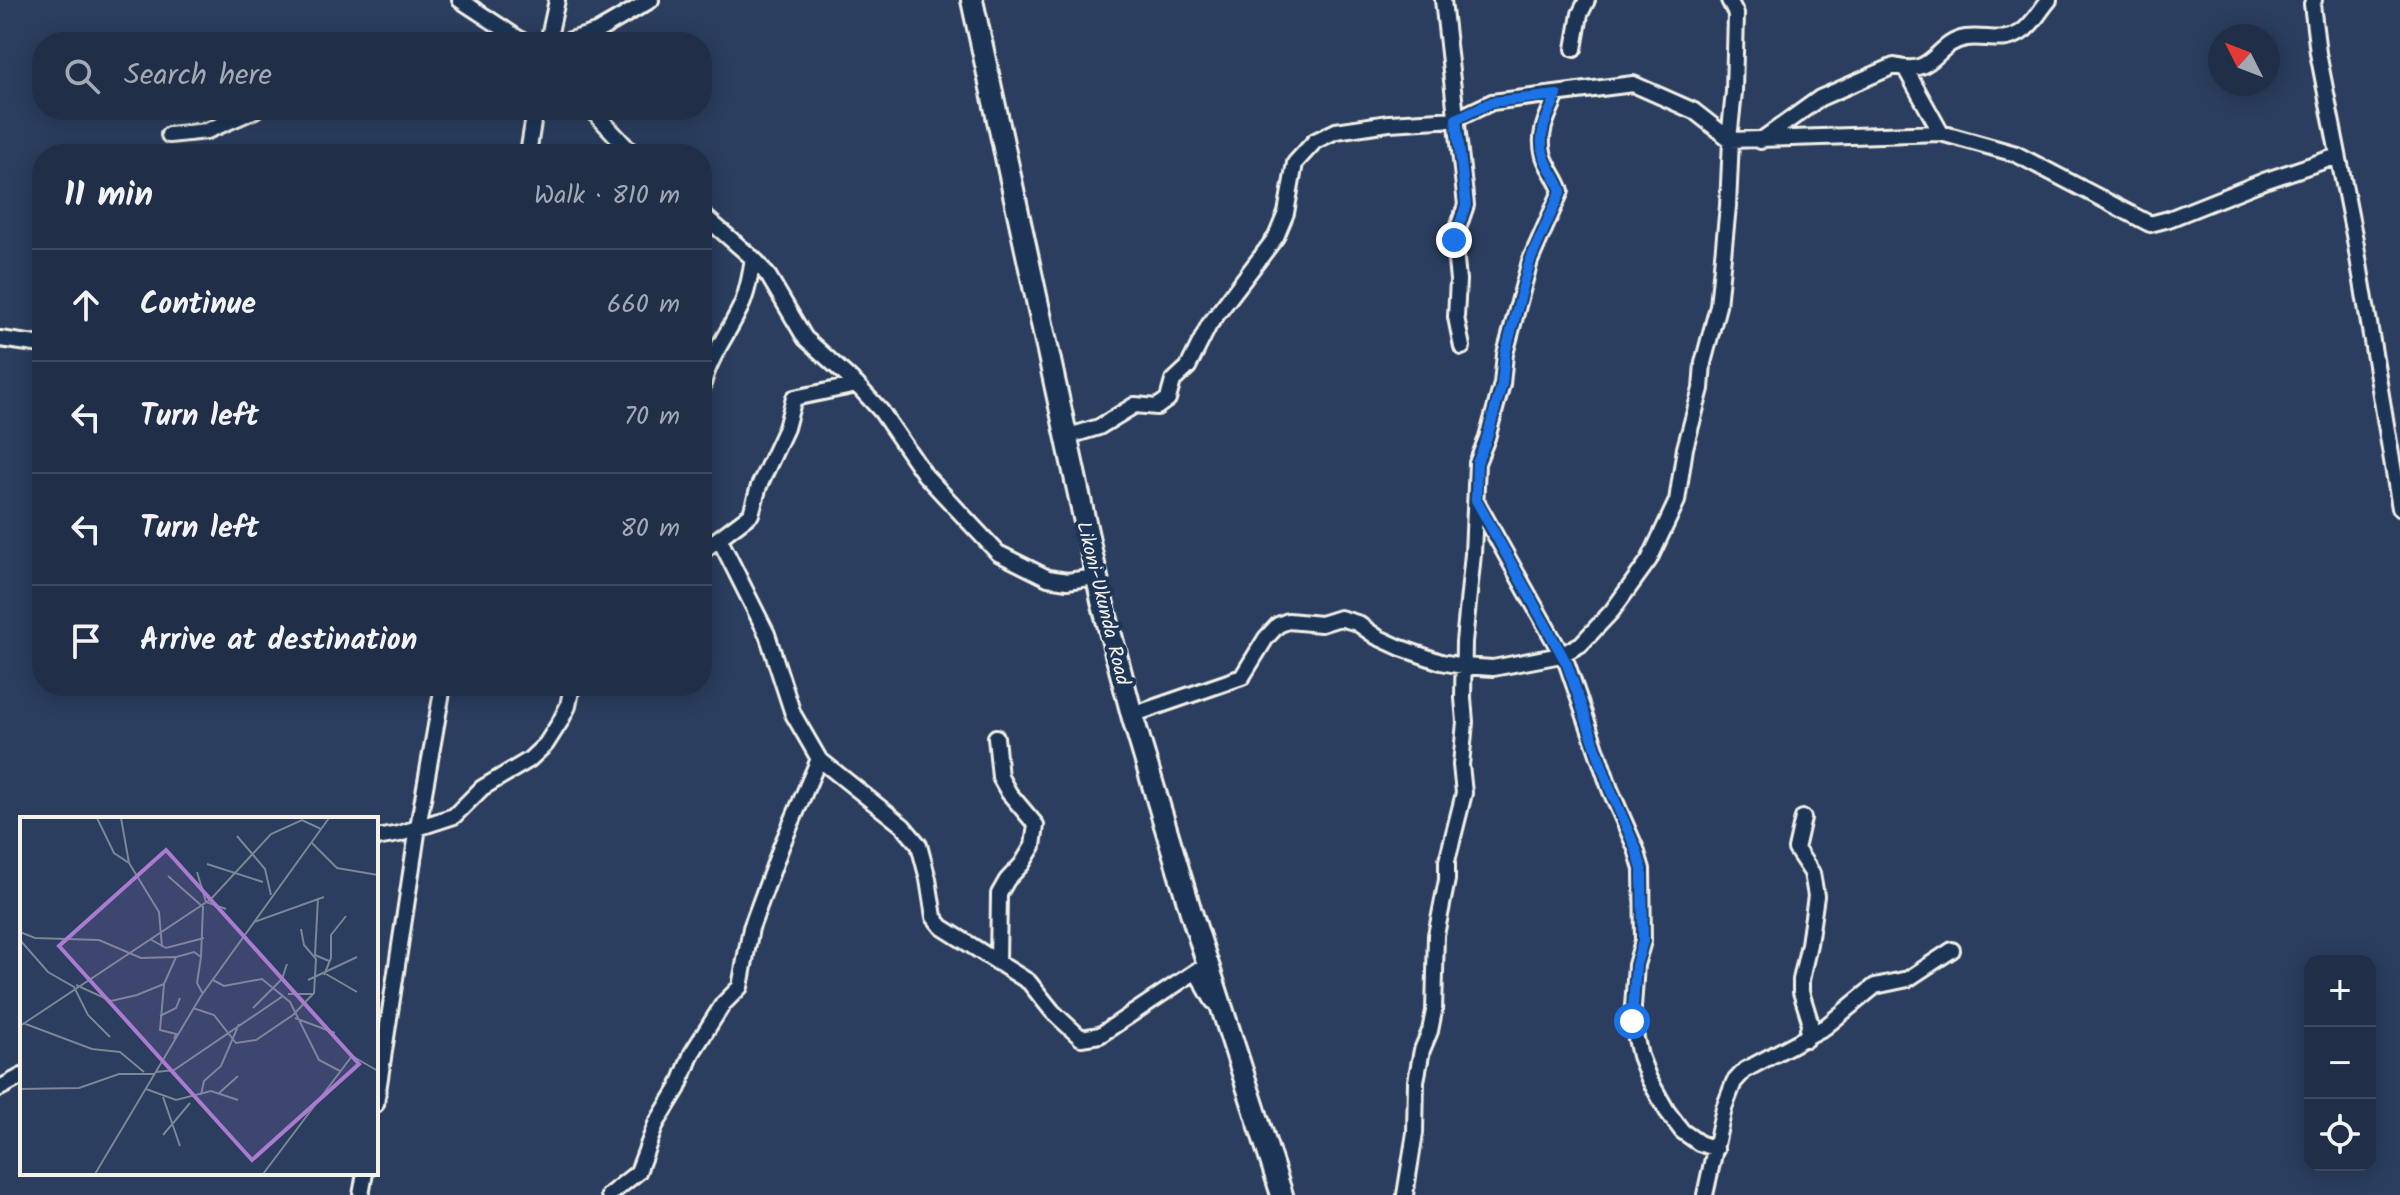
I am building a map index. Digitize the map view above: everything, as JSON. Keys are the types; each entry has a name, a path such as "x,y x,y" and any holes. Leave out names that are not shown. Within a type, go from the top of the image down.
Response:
{"highway":[{"name":"Likoni-Ukunda Road","path":"972,0 1096,577 1132,715 1191,912 1282,1195"}],"street":[{"path":"460,0 509,32"},
{"path":"550,32 557,0"},
{"path":"596,32 651,0"},
{"path":"1443,0 1466,205 1454,240 1458,280 1456,317 1462,347"},
{"path":"1574,49 1580,14 1587,0"},
{"path":"1132,715 1236,681 1242,677 1266,638 1278,625 1288,621 1321,624 1340,618 1357,623 1401,648 1441,662 1493,668 1561,655 1581,644 1612,611 1649,560 1677,501 1685,448 1718,306 1728,206 1734,92 1736,14 1729,0"},
{"path":"1759,141 1820,98 1894,66 1920,68 1954,42 1966,38 2007,40 2023,31 2049,0"},
{"path":"2314,0 2318,53 2400,508"},
{"path":"1905,68 1941,133"},
{"path":"1066,437 1099,427 1135,405 1157,407 1168,399 1173,381 1188,367 1209,325 1276,237 1286,213 1295,163 1315,141 1336,131 1389,123 1456,119 1492,102 1633,84 1694,111 1730,140 1941,133 2016,154 2150,224 2338,156"},
{"path":"1405,1195 1415,1133 1416,1081 1434,1011 1436,935 1447,880 1447,861 1464,793 1461,765 1465,722 1463,666 1477,463 1502,384 1505,354 1530,261 1561,191 1544,156 1542,128 1557,95"},
{"path":"169,135 207,131 232,120"},
{"path":"530,144 533,120"},
{"path":"601,120 624,144"},
{"path":"712,223 753,258 769,277 805,338 881,411 925,475 998,553 1048,578 1067,581 1096,577"},
{"path":"712,358 744,300 753,258"},
{"path":"0,339 32,344"},
{"path":"712,544 751,514 759,486 786,428 794,398 857,385"},
{"path":"1476,500 1567,664 1610,789 1642,869 1643,941 1636,965 1632,1021 1640,1056 1649,1079 1682,1131 1699,1143 1716,1149"},
{"path":"719,538 767,634 793,714 819,759 903,826 919,845 934,917 942,927 1029,982 1053,1012 1081,1038 1100,1035 1196,971 1232,1034"},
{"path":"378,1091 441,696"},
{"path":"378,838 454,816 482,788 529,760 546,744 568,706 570,696"},
{"path":"996,737 1000,777 1036,825 1033,846 999,894 998,963"},
{"path":"609,1195 638,1172 656,1124 678,1088 692,1053 723,1004 740,987 751,928 781,847 819,759"},
{"path":"1803,818 1796,849 1812,873 1816,896 1801,980 1801,992 1810,1021 1806,1039"},
{"path":"1705,1195 1724,1108 1734,1082 1745,1070 1825,1027 1875,986 1908,979 1952,950"},
{"path":"0,1088 20,1077"},
{"path":"361,1195 365,1175"}],"route":[{"path":"1454,240 1466,205 1456,119 1492,102 1557,95 1542,128 1544,156 1561,191 1530,261 1505,354 1502,384 1477,463 1476,500 1567,664 1610,789 1642,869 1643,941 1636,965 1632,1021"}]}
